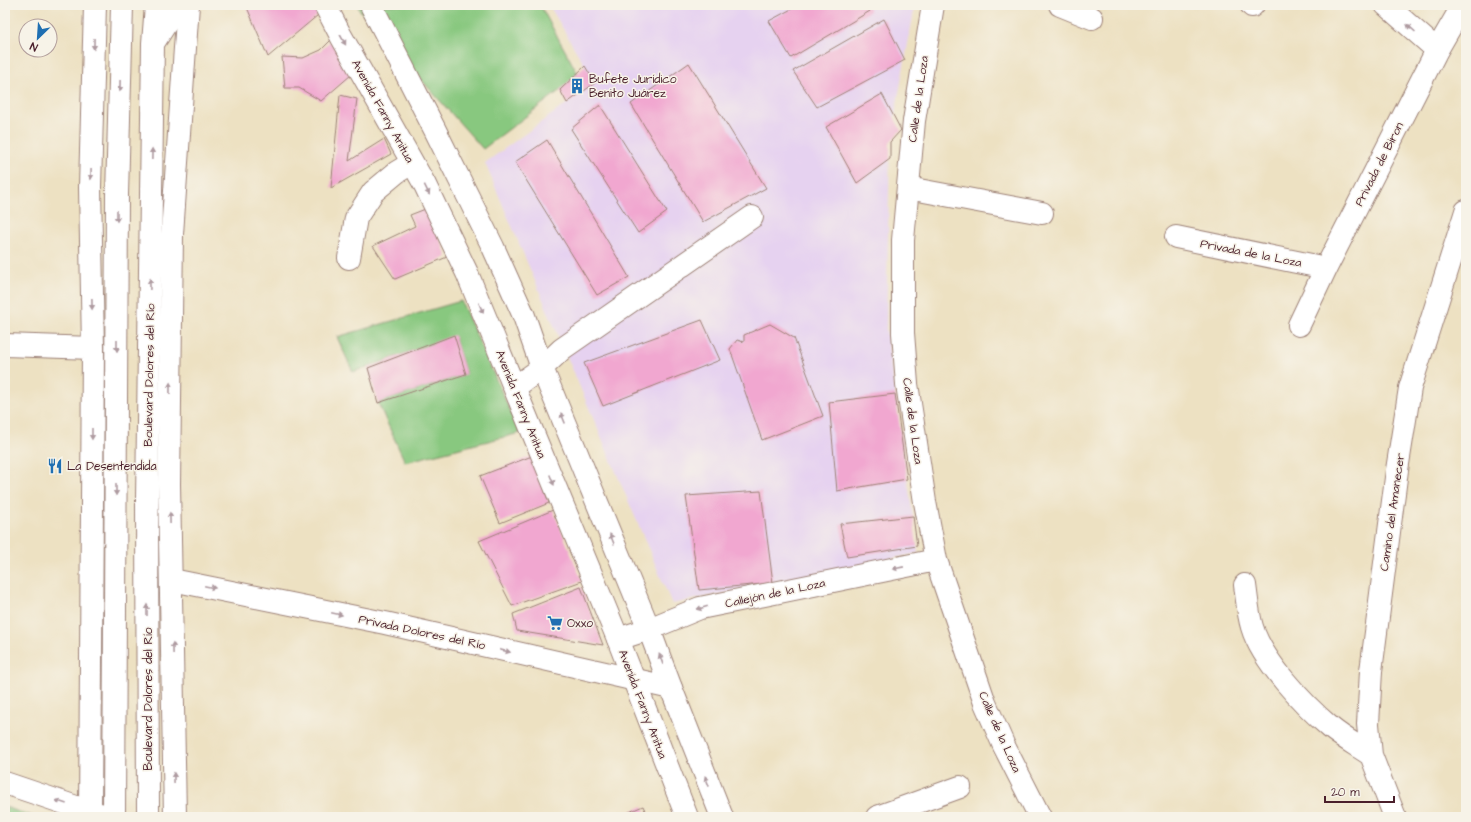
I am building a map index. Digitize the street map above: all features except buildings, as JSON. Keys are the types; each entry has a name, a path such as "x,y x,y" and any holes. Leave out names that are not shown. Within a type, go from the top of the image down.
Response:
{"street":[{"path":"90,814 93,348 90,187 95,5"},
{"path":"5,783 90,814 113,817 117,203 122,5"},
{"name":"Boulevard Dolores del Río","path":"148,817 147,500 153,43 156,5"},
{"path":"153,43 178,5"},
{"path":"175,817 172,580 169,484 172,234 188,5"},
{"name":"Avenida Fanny Anitua","path":"325,5 425,186 467,273 618,639 687,817"},
{"path":"371,5 493,247 524,316 542,368 650,629 671,688 722,817"},
{"name":"Calle de la Loza","path":"933,5 914,121 903,240 903,333 908,391 936,560 985,703 1004,746 1040,817"},
{"path":"1060,5 1092,18"},
{"path":"1386,5 1436,50"},
{"name":"Privada de Biron","path":"1299,325 1326,268 1436,50 1463,5"},
{"path":"349,258 356,218 373,192 397,172 412,163"},
{"path":"908,188 1042,213"},
{"name":"Camino del Amanecer","path":"1394,817 1371,755 1368,724 1371,671 1397,470 1410,388 1466,211"},
{"path":"515,387 542,368 562,349 752,217"},
{"name":"Privada de la Loza","path":"1176,237 1326,268"},
{"path":"5,345 93,348"},
{"name":"Callejón de la Loza","path":"618,639 650,629 700,608 936,560"},
{"name":"Privada Dolores del Río","path":"172,580 385,623 671,688"},
{"path":"1245,585 1252,627 1259,644 1277,671 1309,708 1332,728 1371,755"},
{"path":"877,817 960,787"}],"shaded area":[{"path":"549,5 915,5 890,142 886,329 918,553 672,604 485,163 595,83"}],"green space":[{"path":"357,5 540,5 579,76 483,149 361,12"},
{"path":"461,301 520,433 405,462 378,403 466,374 454,336 353,372 337,337"},
{"path":"5,807 35,817 5,817"}],"place":[{"name":"Bufete Jurídico Benito Juárez","path":"577,86"},
{"name":"La Desentendida","path":"55,466"},
{"name":"Oxxo","path":"555,623"}]}
